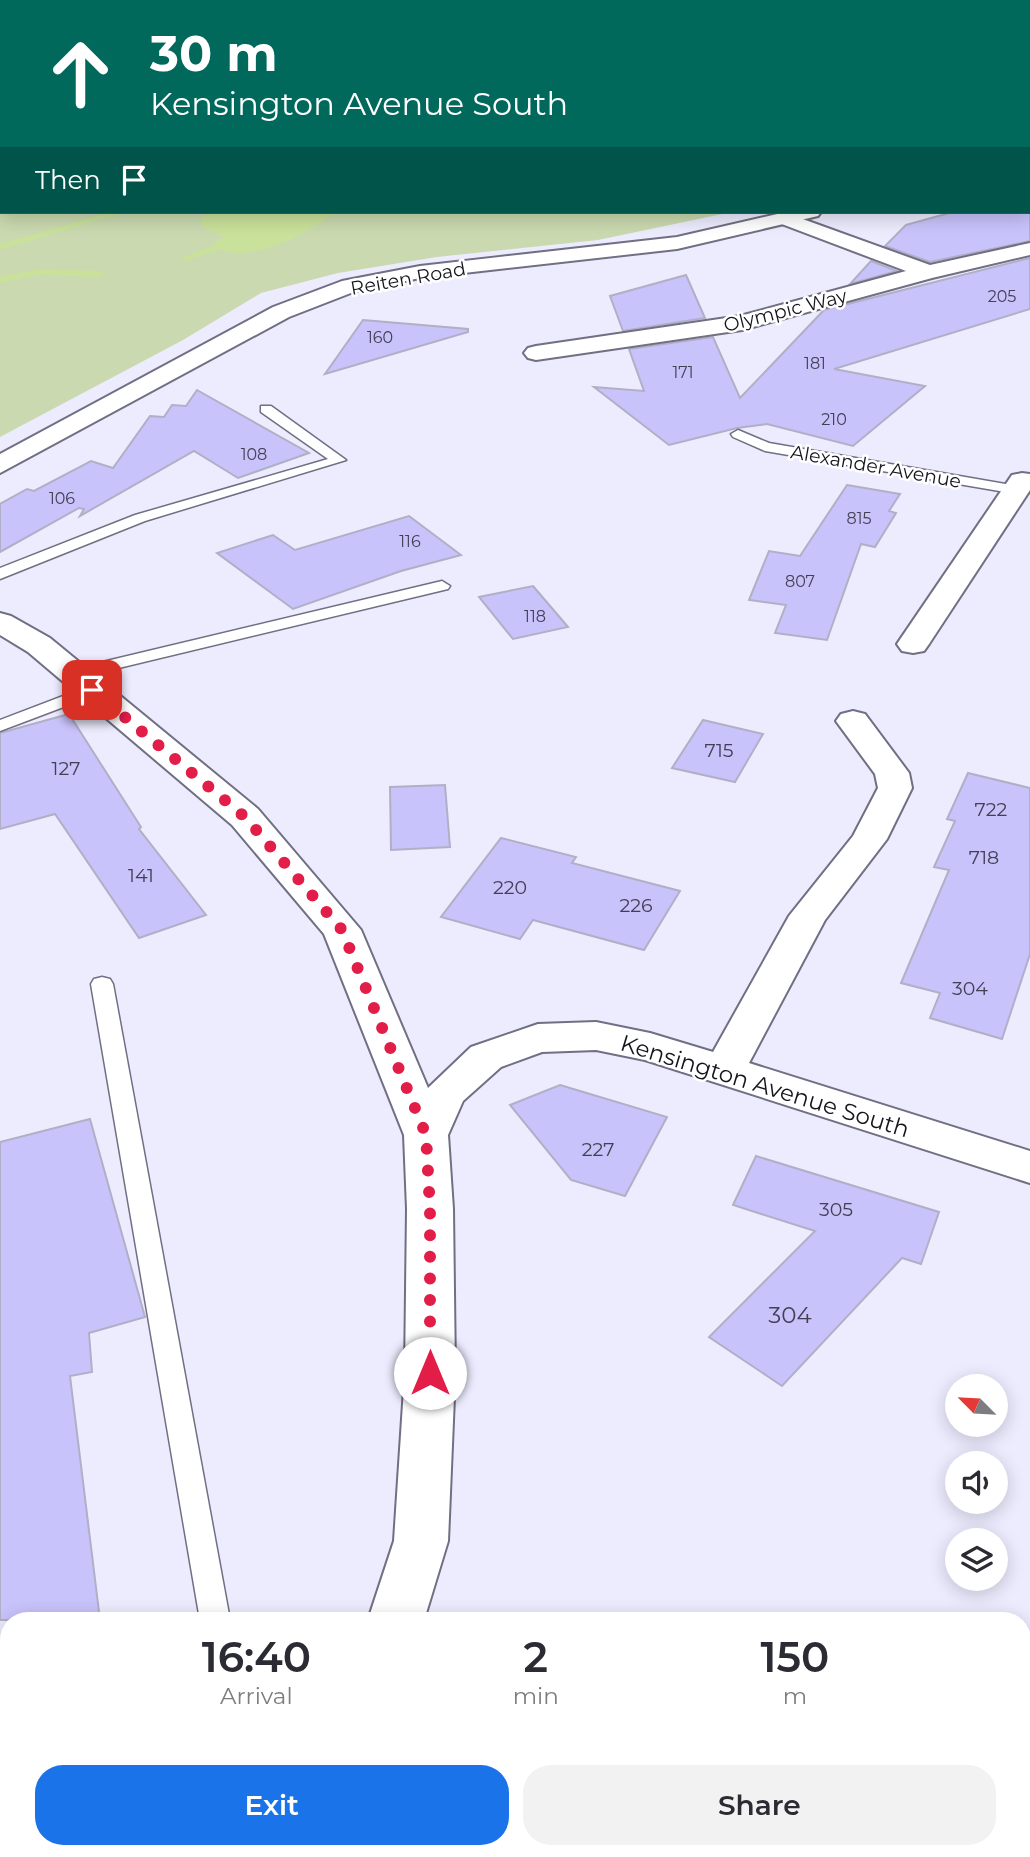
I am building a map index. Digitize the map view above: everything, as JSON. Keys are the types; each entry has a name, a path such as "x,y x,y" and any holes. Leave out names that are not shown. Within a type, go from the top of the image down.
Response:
{"street":[{"name":"Reiten Road","path":"0,465 281,312 350,286 420,272 677,243 804,214"},
{"path":"786,219 928,272"},
{"name":"Olympic Way","path":"536,353 661,337 742,323 928,272 1030,249"},
{"path":"913,644 1023,484"},
{"path":"0,622 39,645 245,817 342,930 426,1135 430,1209 430,1373 421,1541 399,1612"},
{"path":"724,1071 808,916 869,839 895,788 892,773 853,721"},
{"name":"Kensington Avenue South","path":"426,1135 446,1093 486,1057 538,1038 596,1036 650,1047 1030,1167"}],"lane":[{"path":"0,575 140,518 339,460 266,409"},
{"name":"Alexander Avenue","path":"738,435 765,447 1023,484"},
{"path":"0,726 83,682 442,586"},
{"path":"102,984 214,1612"}],"shaded area":[{"path":"0,214 722,214 598,240 437,257 338,273 261,293 183,340 0,437"},
{"path":"209,214 334,214 294,238 260,250 242,253 226,251 212,245 224,237 206,229 200,222 202,217"}],"building":[{"path":"946,214 1030,214 1030,241 930,262 885,246 906,225"},
{"path":"1030,258 1030,309 834,369 925,386 853,446 767,424 737,428 669,445 594,387 644,391 629,349 713,337 740,398 824,310"},
{"path":"871,261 897,271 850,284"},
{"path":"686,275 705,318 623,331 610,296"},
{"path":"363,320 468,329 468,332 325,374"},
{"path":"197,390 309,453 238,478 194,451 80,516 84,509 79,508 0,552 0,504 27,489 34,491 91,461 113,468 150,416 164,417 172,405 186,406"},
{"path":"847,485 900,494 889,511 896,513 875,547 861,544 827,640 775,633 786,605 749,600 769,551 800,556"},
{"path":"409,516 461,555 401,571 293,609 217,553 273,535 295,550"},
{"path":"533,586 568,627 513,639 479,597"},
{"path":"69,714 141,827 139,829 206,915 139,938 55,814 0,829 0,733"},
{"path":"703,720 763,734 735,782 672,768"},
{"path":"968,773 1030,788 1030,954 1002,1039 930,1018 940,993 901,983 949,870 934,867 955,821 947,819"},
{"path":"445,785 450,847 391,850 390,787"},
{"path":"501,838 576,857 572,863 680,891 644,950 533,920 520,939 441,917"},
{"path":"560,1085 667,1117 625,1196 571,1180 510,1105"},
{"path":"90,1119 145,1317 89,1333 92,1372 70,1376 99,1612 0,1612 0,1142"},
{"path":"756,1156 939,1212 921,1264 902,1258 782,1386 709,1337 815,1231 733,1205"}],"waterway":[{"path":"0,247 113,214"},
{"path":"185,258 215,248"},
{"path":"0,280 38,272 100,274"}],"route":[{"path":"92,690 245,817 342,930 426,1135 424,1148 430,1209 430,1373"}]}
